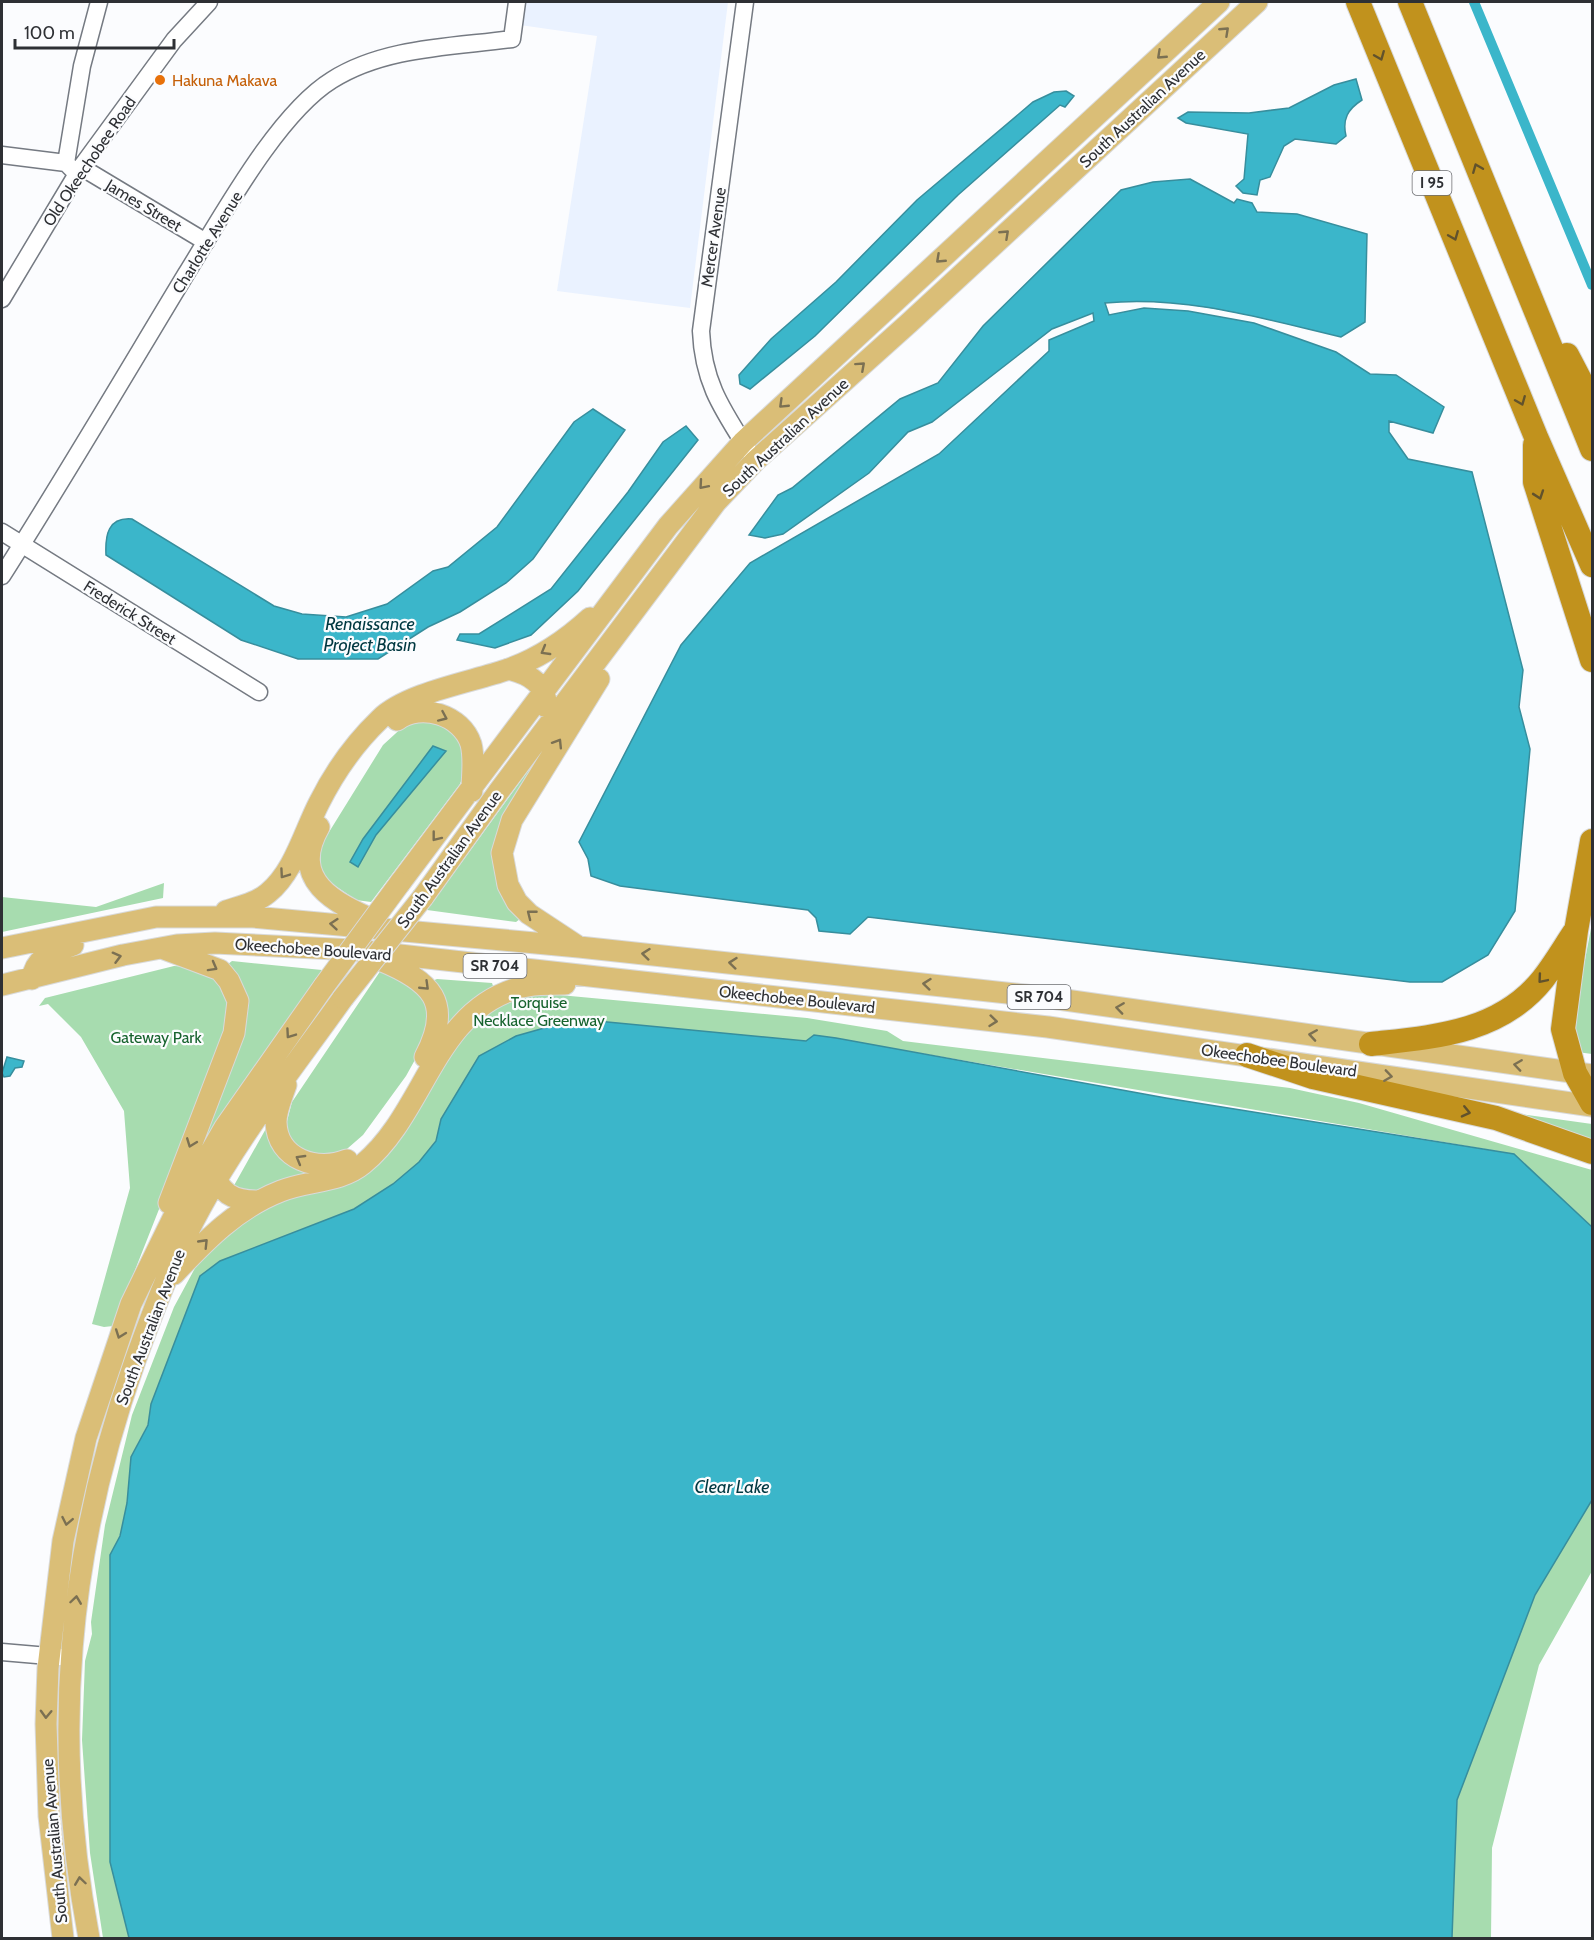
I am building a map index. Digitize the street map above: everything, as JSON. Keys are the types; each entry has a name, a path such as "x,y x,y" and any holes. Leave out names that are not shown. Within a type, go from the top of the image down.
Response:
{"highway":[{"name":"I 95","path":"1358,2 1536,437 1593,565"},
{"path":"1410,2 1593,449"},
{"path":"1515,261 1593,403"},
{"path":"1536,437 1535,482 1593,660"},
{"path":"1593,842 1576,931 1563,1029 1584,1074 1593,1104"},
{"path":"1371,1044 1435,1037 1487,1023 1514,1006 1542,980 1576,931"},
{"path":"1247,1055 1313,1077 1496,1118 1593,1152"},
{"path":"1555,1137 1593,1164"}],"main road":[{"name":"South Australian Avenue","path":"89,1938 78,1866 70,1788 59,1657 56,1582 73,1489 101,1388 141,1279 210,1152 324,986 546,693 668,526 743,442 1219,2"},
{"name":"South Australian Avenue","path":"63,1938 47,1786 59,1657 77,1593 93,1500 122,1399 163,1285 216,1181 245,1133 343,998 423,897 648,590 716,502 755,461 918,315 1257,2"},
{"path":"211,916 258,900 270,891 291,863 320,800 339,771 358,744 392,708 508,669 549,650 623,588"},
{"path":"579,947 529,914 517,902 504,871 502,854 505,838 512,820 600,676 648,590"},
{"path":"508,669 528,676 546,693 546,710 540,736"},
{"path":"393,929 349,910 327,895 315,883 310,867 311,848 321,824 371,746 394,723 411,714 422,712 442,716 452,720 466,734 472,754 472,791"},
{"name":"Okeechobee Boulevard","path":"2,948 156,917 211,916 393,929 1044,997 1584,1074"},
{"path":"32,979 36,963 44,956 76,944 102,928"},
{"name":"Okeechobee Boulevard","path":"2,985 158,947 215,943 355,951 1029,1025 1593,1104"},
{"path":"2,956 28,944"},
{"path":"141,1279 234,1033 238,1016 235,990 220,970 158,947"},
{"path":"291,1071 276,1121 280,1138 295,1157 306,1163 334,1165 346,1160 375,1132 421,1065 436,1033 439,1008 436,999 413,975 355,951"},
{"path":"163,1285 213,1234 257,1201 308,1182 344,1175 365,1162 380,1148 409,1108 454,1032 470,1014 487,1001 517,988 540,984 635,981"},
{"path":"210,1152 216,1181 225,1194 232,1198 257,1201"}],"street":[{"path":"2,154 75,168 82,66 99,2"},
{"name":"Old Okeechobee Road","path":"2,299 75,168 174,40 209,2"},
{"name":"Charlotte Avenue","path":"2,576 206,242 288,118 310,96 332,80 362,64 406,52 512,39 517,2"},
{"name":"Mercer Avenue","path":"744,2 701,331 703,359 710,387 755,461"},
{"name":"James Street","path":"75,168 206,242"},
{"name":"Frederick Street","path":"2,532 259,692"},
{"path":"2,1652 59,1657"}],"shaded area":[{"path":"523,2 728,2 690,308 557,291 597,36 520,25"}],"green space":[{"path":"423,719 455,730 467,765 460,784 371,902 356,900 334,885 328,887 320,870 321,845 383,745 407,723"},
{"path":"565,720 494,850 497,887 508,908 520,919 516,922 427,910"},
{"path":"164,883 163,898 2,932 2,897 96,907"},
{"path":"1592,923 1592,1054 1577,1052 1573,1023"},
{"path":"232,961 322,970 200,1147 243,1024 224,967"},
{"name":"Gateway Park","path":"174,966 203,971 227,988 230,1029 113,1326 104,1327 92,1324 130,1188 124,1111 81,1037 48,1004 39,1006 45,998"},
{"path":"381,970 411,981 433,1008 432,1029 406,1076 363,1135 340,1155 312,1158 294,1147 282,1122 287,1121 292,1102"},
{"path":"437,979 492,983 494,989 467,1005 444,1037 432,981"},
{"name":"Torquise Necklace Greenway","path":"538,993 807,1018 887,1031 903,1041 1290,1088 1359,1103 1592,1170 1592,1227 1514,1154 814,1035 806,1041 441,1119 436,1141 419,1162 393,1184 354,1209 221,1261 200,1276 151,1404 148,1424 131,1457 127,1503 120,1536 110,1555 110,1862 129,1938 103,1938 90,1853 82,1740 85,1661 92,1634 91,1622 105,1525 132,1415 174,1307 201,1257 232,1229 273,1205 309,1191 359,1180 391,1147 465,1034 483,1017 506,1003"},
{"path":"1506,1112 1592,1124 1592,1146"},
{"path":"268,1125 280,1158 317,1173 256,1195 232,1189"},
{"path":"1592,1500 1592,1571 1539,1665 1492,1848 1491,1938 1452,1938 1457,1800 1535,1595"}],"water":[{"path":"1356,79 1362,100 1347,115 1346,136 1336,144 1295,139 1284,146 1270,177 1260,180 1257,195 1243,193 1236,186 1244,179 1248,134 1186,123 1178,118 1188,112 1249,113 1289,108 1334,85"},
{"path":"1066,91 1074,96 1065,107 1060,105 958,195 815,336 750,389 740,384 739,375 771,339 836,282 917,200 1033,102 1054,92"},
{"path":"1190,179 1234,203 1237,199 1252,203 1257,212 1297,214 1367,234 1365,322 1341,337 1224,310 1164,302 1105,303 1109,315 1144,308 1188,311 1254,323 1336,352 1370,374 1396,375 1444,407 1433,433 1389,421 1389,432 1408,459 1472,472 1523,670 1519,707 1530,749 1515,911 1488,955 1442,982 1410,982 868,917 850,934 819,931 816,918 808,910 620,886 591,876 588,859 579,842 681,645 750,563 939,454 1049,351 1049,340 1094,321 1093,313 1052,329 932,422 908,432 869,473 783,534 765,538 749,535 778,495 792,488 900,399 938,383 983,326 1121,190 1153,182"},
{"name":"Renaissance Project Basin","path":"593,409 625,430 533,559 506,583 460,612 428,627 378,659 298,659 241,640 106,555 107,534 113,524 124,519 132,519 274,606 302,614 346,617 387,604 433,571 448,567 497,527 574,422"},
{"path":"686,426 698,440 578,591 531,635 495,648 457,640 460,634 479,634 551,589 628,492 663,442"},
{"path":"433,746 446,751 376,835 358,867 350,862 363,839"},
{"name":"Clear Lake","path":"576,1019 806,1041 814,1035 836,1038 1166,1098 1514,1154 1592,1227 1592,1500 1535,1595 1457,1800 1452,1938 129,1938 110,1862 110,1555 120,1536 127,1503 131,1457 148,1425 151,1404 200,1276 220,1261 354,1209 393,1184 419,1162 436,1141 441,1119 479,1056 516,1036"},
{"path":"7,1057 24,1061 22,1067 15,1068 10,1076 4,1077 2,1073"}],"waterway":[{"path":"1474,2 1592,285"}],"place":[{"name":"Hakuna Makava","path":"160,80"}]}
